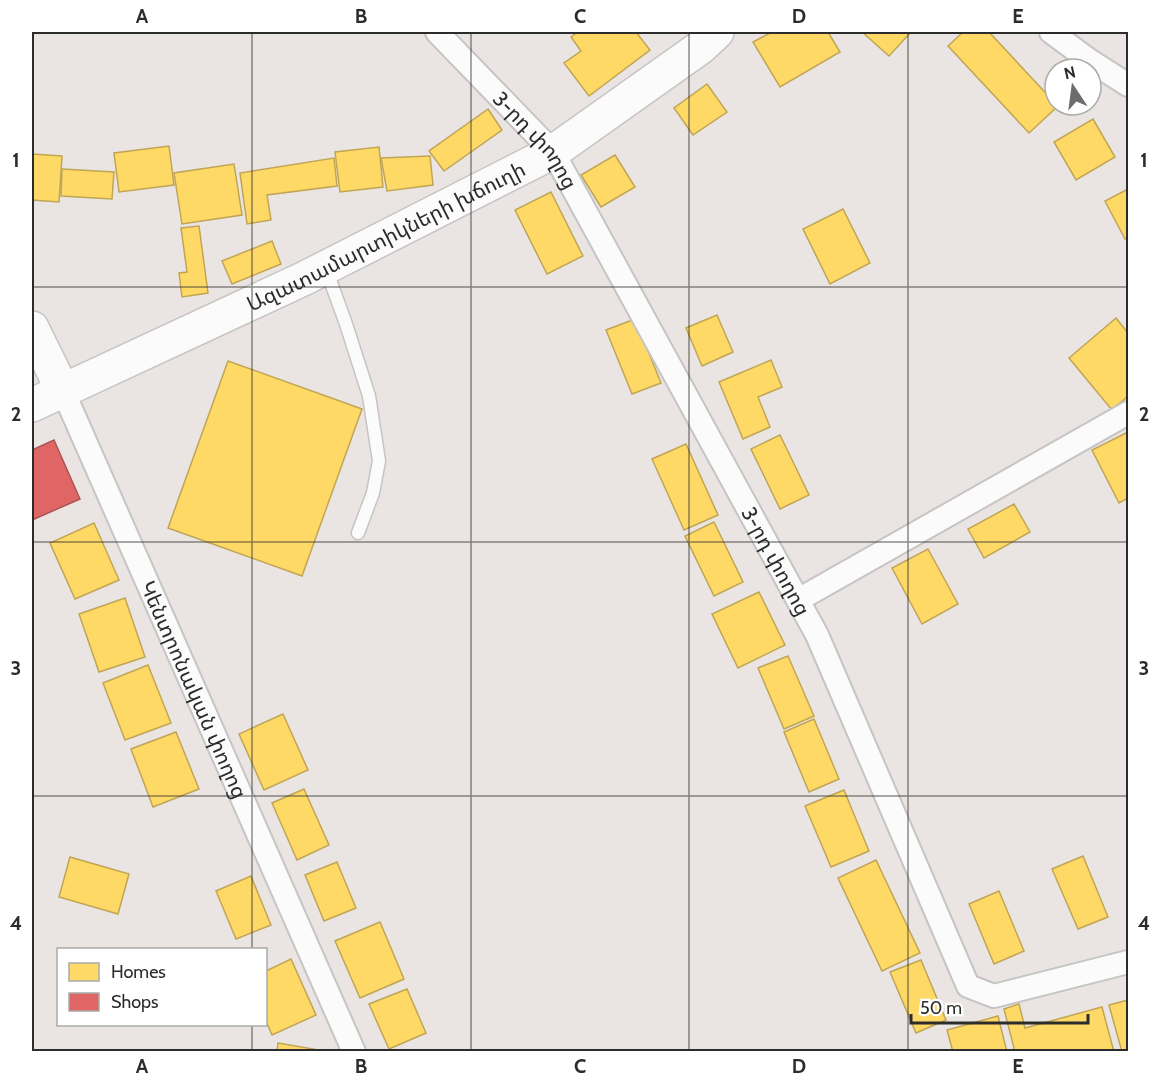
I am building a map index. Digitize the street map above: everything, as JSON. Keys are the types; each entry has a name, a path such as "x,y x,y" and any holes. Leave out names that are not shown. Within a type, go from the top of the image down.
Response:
{"main road":[{"name":"Ազատամարտիկների խճուղի","path":"32,405 325,267 553,152 701,47 717,32"},
{"name":"Կենտրոնական փողոց","path":"32,328 63,391"}],"street":[{"name":"3-րդ փողոց","path":"437,32 553,152 817,635 968,986 994,996 1128,962"},
{"path":"1051,32 1128,85"},
{"name":"Կենտրոնական փողոց","path":"63,391 354,1052"},
{"path":"798,600 1128,413"}],"lane":[{"path":"325,267 369,396 379,461 373,493 358,533"}],"building: Homes":[{"path":"578,32 636,32 650,50 589,96 564,63 581,51 571,37"},
{"path":"772,32 828,32 840,52 780,87 753,42"},
{"path":"862,32 911,32 889,56"},
{"path":"963,32 989,32 1043,90 1043,117 1046,117 1029,133 948,46"},
{"path":"707,84 727,112 693,135 674,108"},
{"path":"488,109 502,130 444,171 429,151"},
{"path":"1093,119 1115,157 1076,180 1054,142"},
{"path":"169,146 174,185 119,192 114,153"},
{"path":"379,147 383,187 340,192 335,152"},
{"path":"32,154 62,156 59,202 32,200"},
{"path":"615,155 635,187 601,207 581,175"},
{"path":"430,156 433,185 387,191 381,158"},
{"path":"334,158 337,186 267,195 271,220 247,224 240,173"},
{"path":"234,164 242,215 182,224 174,173"},
{"path":"62,169 114,172 112,199 61,196"},
{"path":"1128,189 1128,237 1125,239 1105,201"},
{"path":"551,192 583,256 547,274 515,210"},
{"path":"843,209 870,263 830,284 803,229"},
{"path":"199,226 208,293 182,297 179,273 187,272 181,228"},
{"path":"272,241 281,264 232,284 222,261"},
{"path":"717,315 733,352 702,366 686,328"},
{"path":"1116,318 1128,333 1128,396 1112,410 1069,358"},
{"path":"635,319 661,383 632,394 606,330"},
{"path":"771,360 782,387 758,397 770,427 743,439 719,382"},
{"path":"228,361 362,409 302,576 168,528"},
{"path":"1128,432 1128,498 1119,503 1092,450"},
{"path":"780,435 809,495 780,509 751,449"},
{"path":"686,444 718,515 684,530 652,459"},
{"path":"1014,504 1030,532 984,558 968,529"},
{"path":"714,522 743,582 714,596 685,536"},
{"path":"94,523 119,580 75,599 50,543"},
{"path":"928,549 958,604 922,624 892,568"},
{"path":"759,592 785,645 738,668 712,614"},
{"path":"125,598 145,657 99,672 79,614"},
{"path":"788,656 814,716 784,729 758,668"},
{"path":"148,665 171,723 125,740 103,683"},
{"path":"283,714 308,770 264,790 239,734"},
{"path":"814,719 839,779 809,792 784,732"},
{"path":"176,732 199,789 153,807 131,749"},
{"path":"304,789 329,845 297,860 272,803"},
{"path":"844,790 869,851 831,867 805,806"},
{"path":"1083,856 1108,917 1078,929 1052,869"},
{"path":"70,857 129,874 118,914 59,897"},
{"path":"876,860 920,953 882,971 838,878"},
{"path":"337,862 356,908 324,921 305,875"},
{"path":"251,876 271,925 236,939 216,891"},
{"path":"999,891 1024,951 994,964 969,904"},
{"path":"380,922 404,979 360,998 335,941"},
{"path":"291,959 316,1015 272,1035 267,1023 267,971"},
{"path":"921,960 946,1020 916,1033 890,972"},
{"path":"407,989 426,1033 389,1049 369,1004"},
{"path":"1128,1000 1128,1051 1122,1052 1109,1005"},
{"path":"1019,1004 1025,1028 1102,1007 1114,1052 1015,1052 1004,1009"},
{"path":"998,1016 1007,1052 953,1052 947,1030"},
{"path":"278,1043 319,1050 318,1052 277,1052"}],"building: Shops":[{"path":"54,440 80,499 32,520 32,450"}]}
